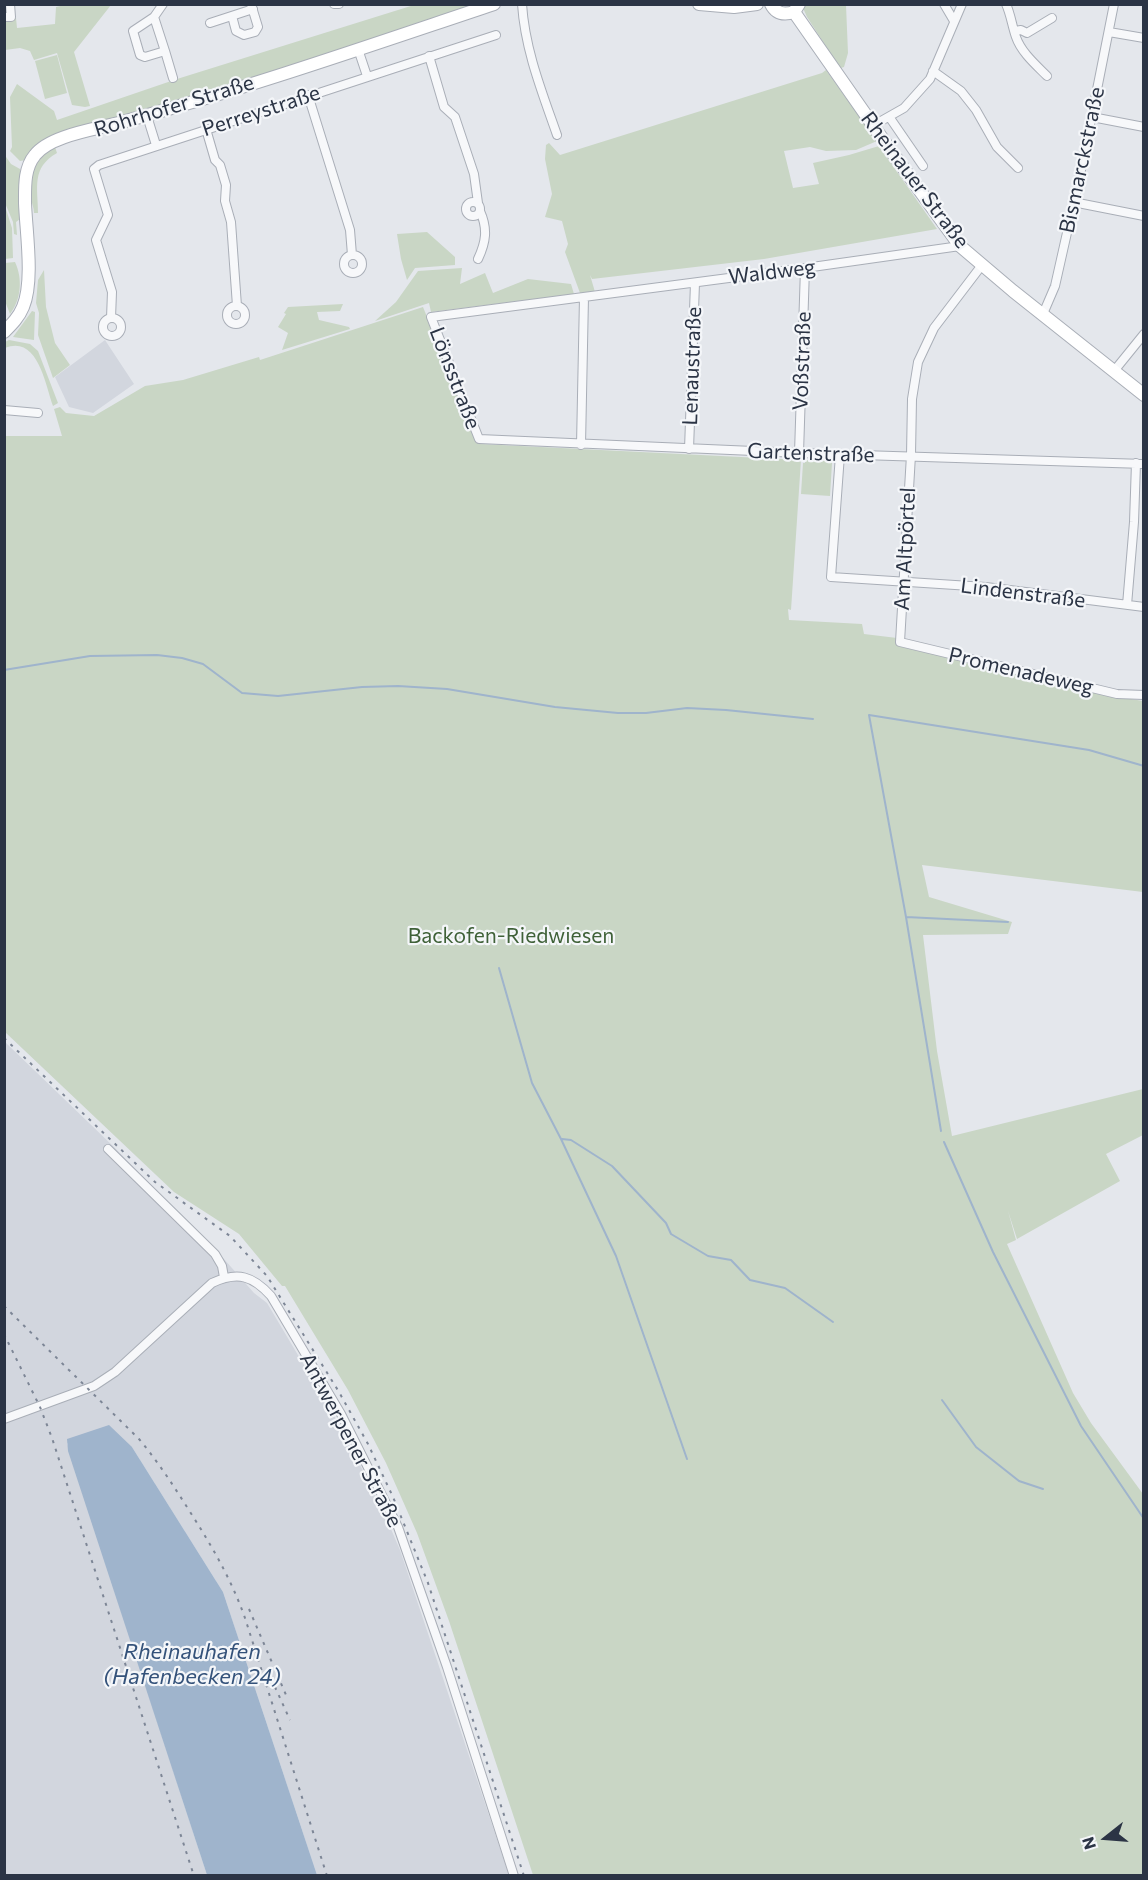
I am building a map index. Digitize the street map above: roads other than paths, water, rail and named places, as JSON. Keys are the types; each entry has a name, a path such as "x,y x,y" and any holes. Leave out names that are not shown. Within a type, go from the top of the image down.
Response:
{"main road":[{"name":"Rohrhofer Straße","path":"4,332 19,315 25,300 28,260 24,183 33,157 42,147 58,140 147,116 494,4"},
{"path":"699,4 734,7 757,4"},
{"path":"771,4 776,12 782,14 797,8"},
{"name":"Rheinauer Straße","path":"797,8 874,125 960,246 1143,395"}],"street":[{"path":"4,17 11,17 10,4"},
{"path":"163,4 154,17 133,31 140,55 145,57 165,51"},
{"path":"334,4 339,4"},
{"path":"522,4 524,33 557,135"},
{"path":"944,4 954,21"},
{"path":"874,125 904,108 930,79 962,4"},
{"path":"1006,4 1016,38 1047,76"},
{"name":"Bismarckstraße","path":"1043,314 1054,286 1074,202 1114,4"},
{"path":"210,23 252,7 258,27 250,34 244,35 236,31 232,16"},
{"path":"154,17 173,78"},
{"path":"1020,44 1025,40 1027,33 1052,18"},
{"path":"1015,31 1021,30 1027,33"},
{"path":"1109,32 1143,38"},
{"name":"Perreystraße","path":"111,318 112,292 96,240 108,215 94,169 99,165 496,34"},
{"path":"358,49 367,76"},
{"path":"429,56 444,107 455,117 471,165 486,242 478,259"},
{"path":"933,72 961,91 976,111 997,147 1018,168"},
{"path":"308,95 350,230 352,255"},
{"path":"147,116 156,145"},
{"path":"1092,117 1143,127"},
{"path":"890,118 923,166"},
{"path":"206,129 215,160 220,165 226,185 225,201 231,222 237,306"},
{"path":"1074,202 1143,216"},
{"name":"Waldweg","path":"431,317 960,246"},
{"name":"Am Altpörtel","path":"900,642 912,399 918,362 934,328 982,265"},
{"name":"Voßstraße","path":"799,453 805,268"},
{"name":"Lenaustraße","path":"689,449 695,283"},
{"path":"581,445 584,297"},
{"name":"Lönsstraße","path":"431,317 479,439"},
{"path":"1114,371 1143,334"},
{"path":"4,410 38,413"},
{"name":"Gartenstraße","path":"479,439 840,455 911,455 1139,464"},
{"name":"Lindenstraße","path":"840,455 831,577 986,587 1143,608"},
{"path":"1127,605 1139,464"},
{"name":"Promenadeweg","path":"900,642 1117,694 1143,695"},
{"path":"4,1419 94,1386 115,1372 203,1290 224,1277 222,1266 215,1254 108,1149"},
{"name":"Antwerpener Straße","path":"224,1277 236,1275 251,1279 260,1284 271,1296 341,1414 372,1472 398,1527 447,1667 514,1875"}],"water":[{"name":"Rheinauhafen (Hafenbecken 24)","path":"109,1425 132,1447 223,1592 317,1875 207,1875 68,1451 67,1439"}],"waterway":[{"path":"4,670 90,656 157,655 182,658 203,664 242,693 278,696 362,687 398,686 447,689 555,707 618,713 646,713 687,708 813,719"},
{"path":"906,917 869,715 1089,750 1144,766"},
{"path":"941,1131 906,917 1008,922"},
{"path":"499,968 532,1083 616,1256 687,1459"},
{"path":"562,1139 571,1140 612,1166 666,1223 671,1234 708,1256 731,1260 750,1280 785,1288 833,1322"},
{"path":"944,1142 993,1252 1081,1426 1144,1519"},
{"path":"942,1400 976,1447 1019,1481 1043,1489"}],"railway":[{"path":"4,1038 155,1182 230,1236 267,1276 339,1392 368,1444 393,1497 428,1583 524,1876"},
{"path":"4,1306 139,1439 173,1485 215,1552 245,1618 327,1876"},
{"path":"4,1334 40,1407 52,1438 194,1876"},
{"path":"249,1609 286,1695"},
{"path":"275,1687 290,1720"}],"park label":[{"name":"Backofen-Riedwiesen","path":"511,936"}]}
